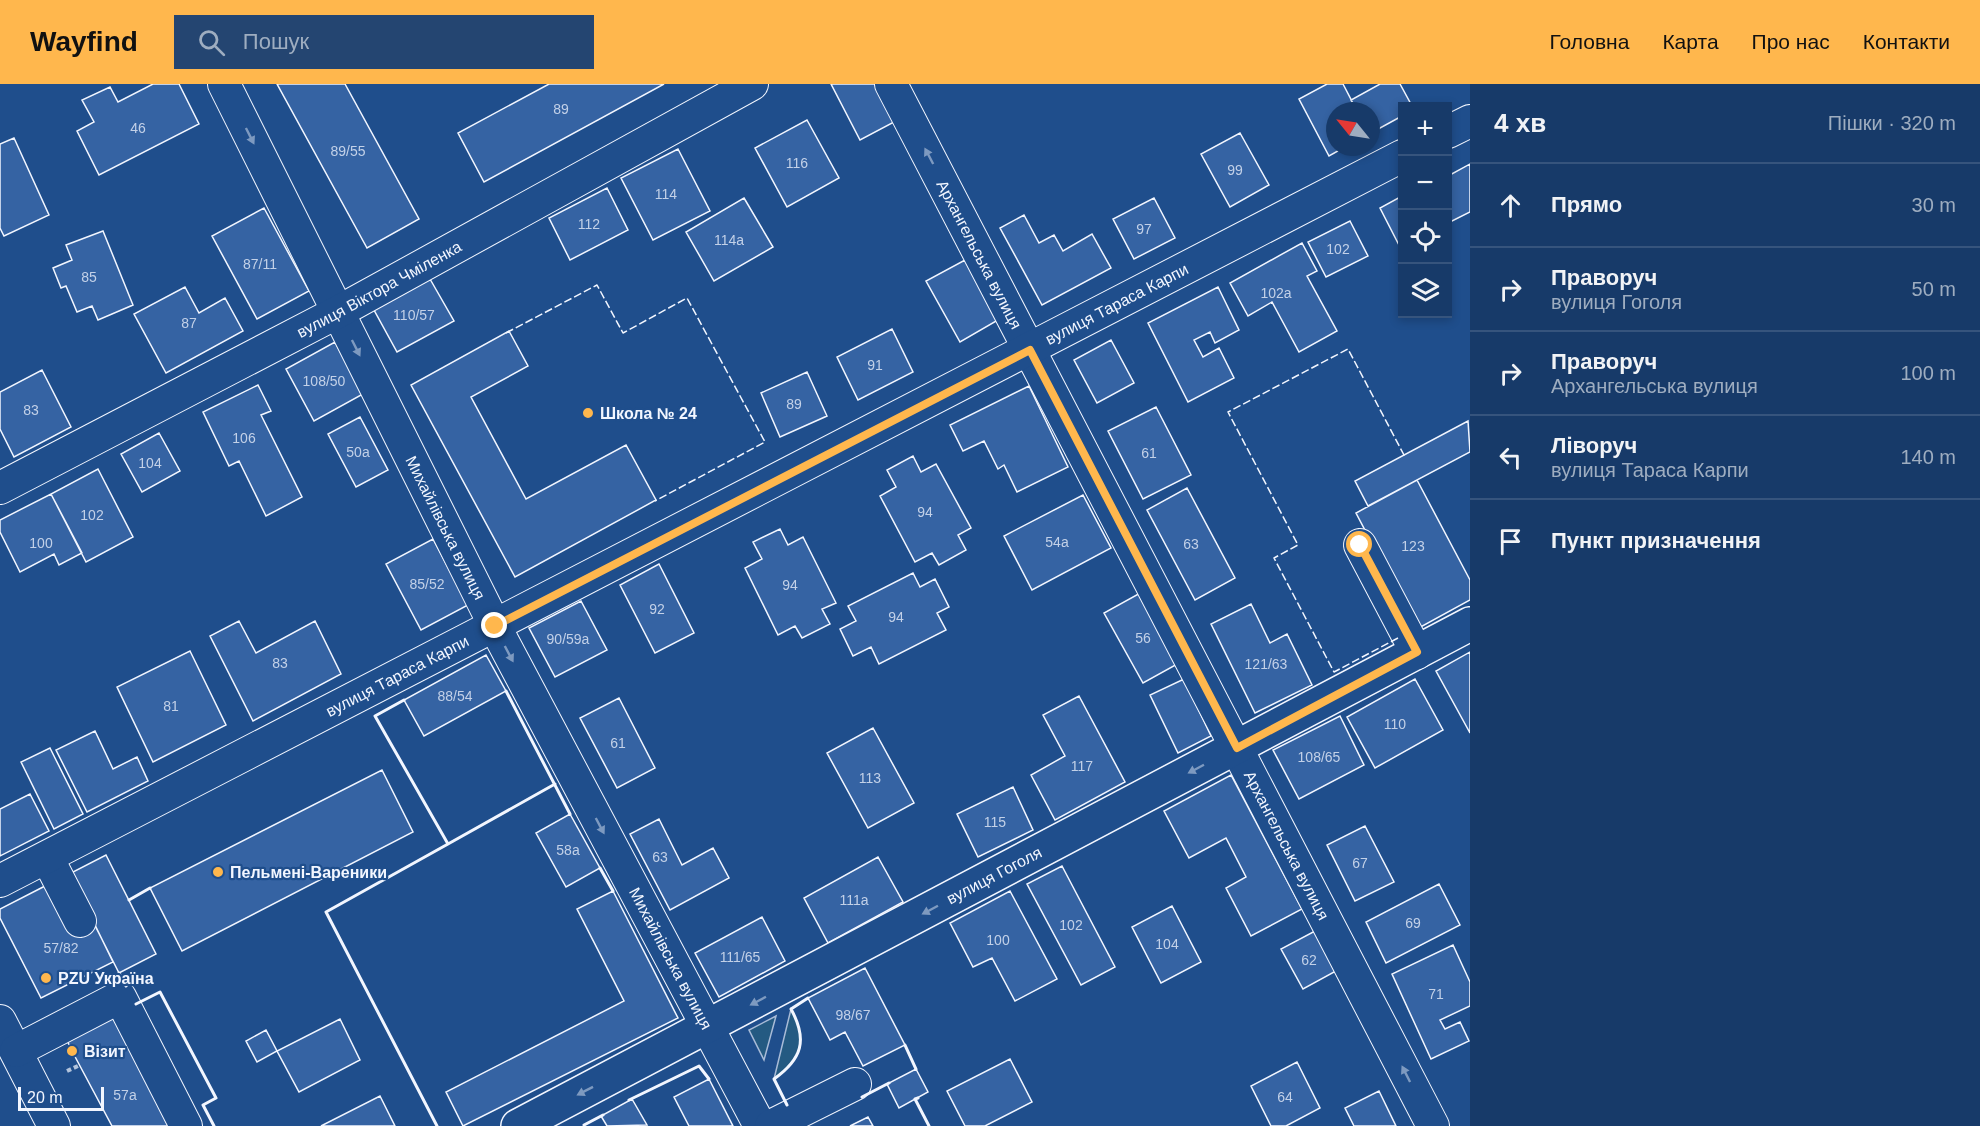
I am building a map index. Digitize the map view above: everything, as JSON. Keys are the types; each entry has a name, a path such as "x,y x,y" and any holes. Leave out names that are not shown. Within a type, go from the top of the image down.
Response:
{"main road":[{"name":"вулиця Гоголя","path":"518,1126 707,1029 1470,624"}],"street":[{"name":"Михайлівська вулиця","path":"224,84 495,626 760,1126"},
{"name":"вулиця Віктора Чміленка","path":"0,488 338,312 752,84"},
{"name":"Архангельська вулиця","path":"891,84 1433,1126"},
{"path":"1452,130 1470,120"},
{"name":"вулиця Тараса Карпи","path":"0,881 48,859 1398,158"},
{"path":"1360,545 1417,652"},
{"path":"48,859 80,921"},
{"path":"16,1051 120,997 186,1126"},
{"path":"0,1020 54,1126"},
{"path":"771,1126 855,1084"}],"path":[{"path":"67,1071 80,1065"}],"shaded area":[{"path":"791,1009 799,1030 799,1048 791,1064 774,1079"},
{"path":"776,1016 764,1060 749,1030"}],"building":[{"path":"153,84 179,84 199,124 99,175 77,131 94,122 82,100 110,87 118,102"},
{"path":"277,84 345,84 419,219 367,248"},
{"path":"549,84 664,84 484,182 458,133"},
{"path":"831,84 877,84 896,121 860,140"},
{"path":"1327,84 1343,84 1352,102 1326,102 1326,150 1299,99"},
{"path":"1380,84 1400,84 1410,102 1398,102 1398,118 1380,128 1380,102 1352,102 1351,100"},
{"path":"807,120 839,178 787,207 755,148"},
{"path":"1240,133 1269,185 1230,207 1201,154"},
{"path":"14,138 49,215 4,236 0,228 0,144"},
{"path":"678,149 710,211 653,240 621,178"},
{"path":"1470,164 1470,212 1452,221 1452,210 1452,174"},
{"path":"607,188 628,230 570,260 549,218"},
{"path":"744,198 773,247 714,281 686,232"},
{"path":"1154,198 1175,238 1134,259 1113,219"},
{"path":"1398,198 1398,243 1380,208"},
{"path":"264,208 309,291 257,319 212,236"},
{"path":"1024,215 1039,243 1054,235 1063,251 1092,234 1111,268 1042,305 1000,228"},
{"path":"1350,221 1368,256 1326,277 1308,242"},
{"path":"103,231 133,305 98,320 92,306 77,312 66,286 61,288 53,268 72,260 66,245"},
{"path":"1302,243 1317,271 1307,276 1337,331 1299,352 1272,302 1248,316 1230,283"},
{"path":"965,260 998,320 960,342 926,281"},
{"path":"430,279 454,321 397,352 374,310"},
{"path":"185,287 199,313 225,298 243,331 166,373 134,314"},
{"path":"1218,287 1239,330 1215,343 1210,332 1194,340 1203,357 1219,348 1234,378 1188,402 1148,323"},
{"path":"892,329 913,372 858,400 837,357"},
{"path":"509,331 528,366 471,397 526,499 626,445 656,500 515,577 411,385"},
{"path":"1111,340 1134,383 1097,403 1074,360"},
{"path":"335,342 363,394 314,421 286,369"},
{"path":"42,370 71,427 14,457 0,429 0,392"},
{"path":"807,372 827,416 780,437 761,393"},
{"path":"258,385 271,411 261,415 302,497 266,516 239,461 229,466 203,412"},
{"path":"1029,386 1068,467 1017,492 1004,465 998,469 984,441 963,451 950,425"},
{"path":"1156,407 1191,475 1143,499 1108,431"},
{"path":"360,417 388,470 356,487 328,434"},
{"path":"1468,421 1470,452 1368,506 1355,481"},
{"path":"159,433 180,471 142,492 121,454"},
{"path":"913,456 921,472 936,464 971,528 958,535 966,550 939,565 932,553 915,562 880,496 896,487 887,470"},
{"path":"98,469 133,537 86,562 51,494"},
{"path":"1417,480 1470,580 1470,600 1417,629 1356,513"},
{"path":"1187,488 1235,578 1195,600 1147,510"},
{"path":"51,494 82,553 59,565 54,554 20,572 0,532 0,520"},
{"path":"1083,495 1111,548 1032,590 1004,536"},
{"path":"780,529 788,545 803,537 836,603 822,609 830,624 802,638 795,626 778,635 745,568 762,559 753,542"},
{"path":"433,539 468,605 421,630 386,564"},
{"path":"659,564 694,633 655,653 620,585"},
{"path":"913,573 920,587 935,579 949,607 937,613 946,630 879,664 871,647 853,656 840,629 856,621 848,606"},
{"path":"1142,592 1181,662 1143,683 1104,613"},
{"path":"581,601 607,650 555,677 529,628"},
{"path":"1251,604 1270,643 1287,634 1312,685 1255,713 1211,624"},
{"path":"239,621 256,653 315,621 341,674 253,721 210,636"},
{"path":"190,651 226,725 153,762 117,687"},
{"path":"1470,652 1470,733 1436,671"},
{"path":"486,655 506,691 424,736 404,700"},
{"path":"1184,679 1211,736 1178,753 1150,695"},
{"path":"1415,679 1443,730 1375,768 1347,717"},
{"path":"1079,696 1125,782 1055,820 1031,775 1065,756 1043,715"},
{"path":"619,698 655,768 617,788 580,718"},
{"path":"1340,716 1364,765 1299,799 1273,750"},
{"path":"873,728 914,803 868,828 827,753"},
{"path":"95,731 113,769 137,757 148,781 87,812 56,750"},
{"path":"50,748 83,814 54,829 21,762"},
{"path":"382,770 413,832 182,951 150,888"},
{"path":"1231,775 1302,909 1251,936 1226,888 1246,877 1226,838 1189,858 1164,811"},
{"path":"1013,787 1033,830 978,857 957,814"},
{"path":"30,794 49,831 0,856 0,809"},
{"path":"570,814 600,868 566,887 536,833"},
{"path":"659,819 682,865 713,848 729,878 670,910 630,834"},
{"path":"1365,826 1394,882 1355,901 1327,845"},
{"path":"106,855 156,954 119,973 69,874"},
{"path":"878,857 903,902 828,943 804,898"},
{"path":"1062,866 1115,967 1081,985 1027,884"},
{"path":"1439,884 1460,925 1386,963 1366,922"},
{"path":"47,885 94,923 113,962 41,998 0,918 0,909"},
{"path":"613,891 678,1018 463,1126 446,1092 624,1001 577,909"},
{"path":"1010,891 1057,979 1015,1001 992,958 973,967 950,923"},
{"path":"1172,906 1201,962 1161,983 1132,927"},
{"path":"762,917 785,961 719,997 695,953"},
{"path":"1315,931 1336,971 1303,989 1281,949"},
{"path":"1453,945 1470,982 1470,1006 1440,1020 1445,1029 1460,1022 1469,1041 1431,1059 1392,974"},
{"path":"865,968 905,1045 863,1066 845,1032 830,1040 808,998"},
{"path":"110,1010 170,1126 112,1126 72,1051 64,1034"},
{"path":"340,1019 360,1060 299,1092 277,1051"},
{"path":"266,1030 277,1051 257,1062 246,1041"},
{"path":"1010,1059 1032,1102 985,1126 965,1126 947,1091"},
{"path":"1297,1062 1320,1108 1286,1126 1271,1126 1251,1086"},
{"path":"916,1069 928,1092 899,1108 887,1084"},
{"path":"709,1079 733,1126 689,1126 674,1097"},
{"path":"1379,1091 1396,1126 1354,1126 1345,1108"},
{"path":"380,1096 395,1126 321,1126"},
{"path":"632,1099 647,1125 607,1126 601,1116"},
{"path":"868,1117 873,1126 850,1126"}],"fence":[{"path":"506,333 597,285 623,333 687,298 765,442 655,501"},
{"path":"1398,638 1334,672 1274,558 1298,545 1228,412 1348,349 1404,455 1401,457"}],"wall":[{"path":"506,691 570,814"},
{"path":"404,700 375,716 448,844 326,912 437,1126"},
{"path":"448,844 555,784"},
{"path":"600,868 613,891"},
{"path":"129,900 150,888"},
{"path":"119,973 126,986"},
{"path":"136,1004 160,992 216,1098 203,1105 214,1126"},
{"path":"787,1105 774,1079 791,1064 799,1048 799,1030 791,1009 808,998"},
{"path":"905,1045 916,1069"},
{"path":"629,1100 699,1066 709,1079"},
{"path":"862,1097 889,1083"},
{"path":"918,1098 915,1099 929,1126"},
{"path":"584,1125 603,1115"}],"place":[{"name":"Школа № 24","path":"588,413"},
{"name":"Пельмені-Вареники","path":"218,872"},
{"name":"PZU Україна","path":"46,978"},
{"name":"Візит","path":"72,1051"}],"route":[{"path":"495,626 1030,350 1237,748 1417,652 1360,545"}]}
